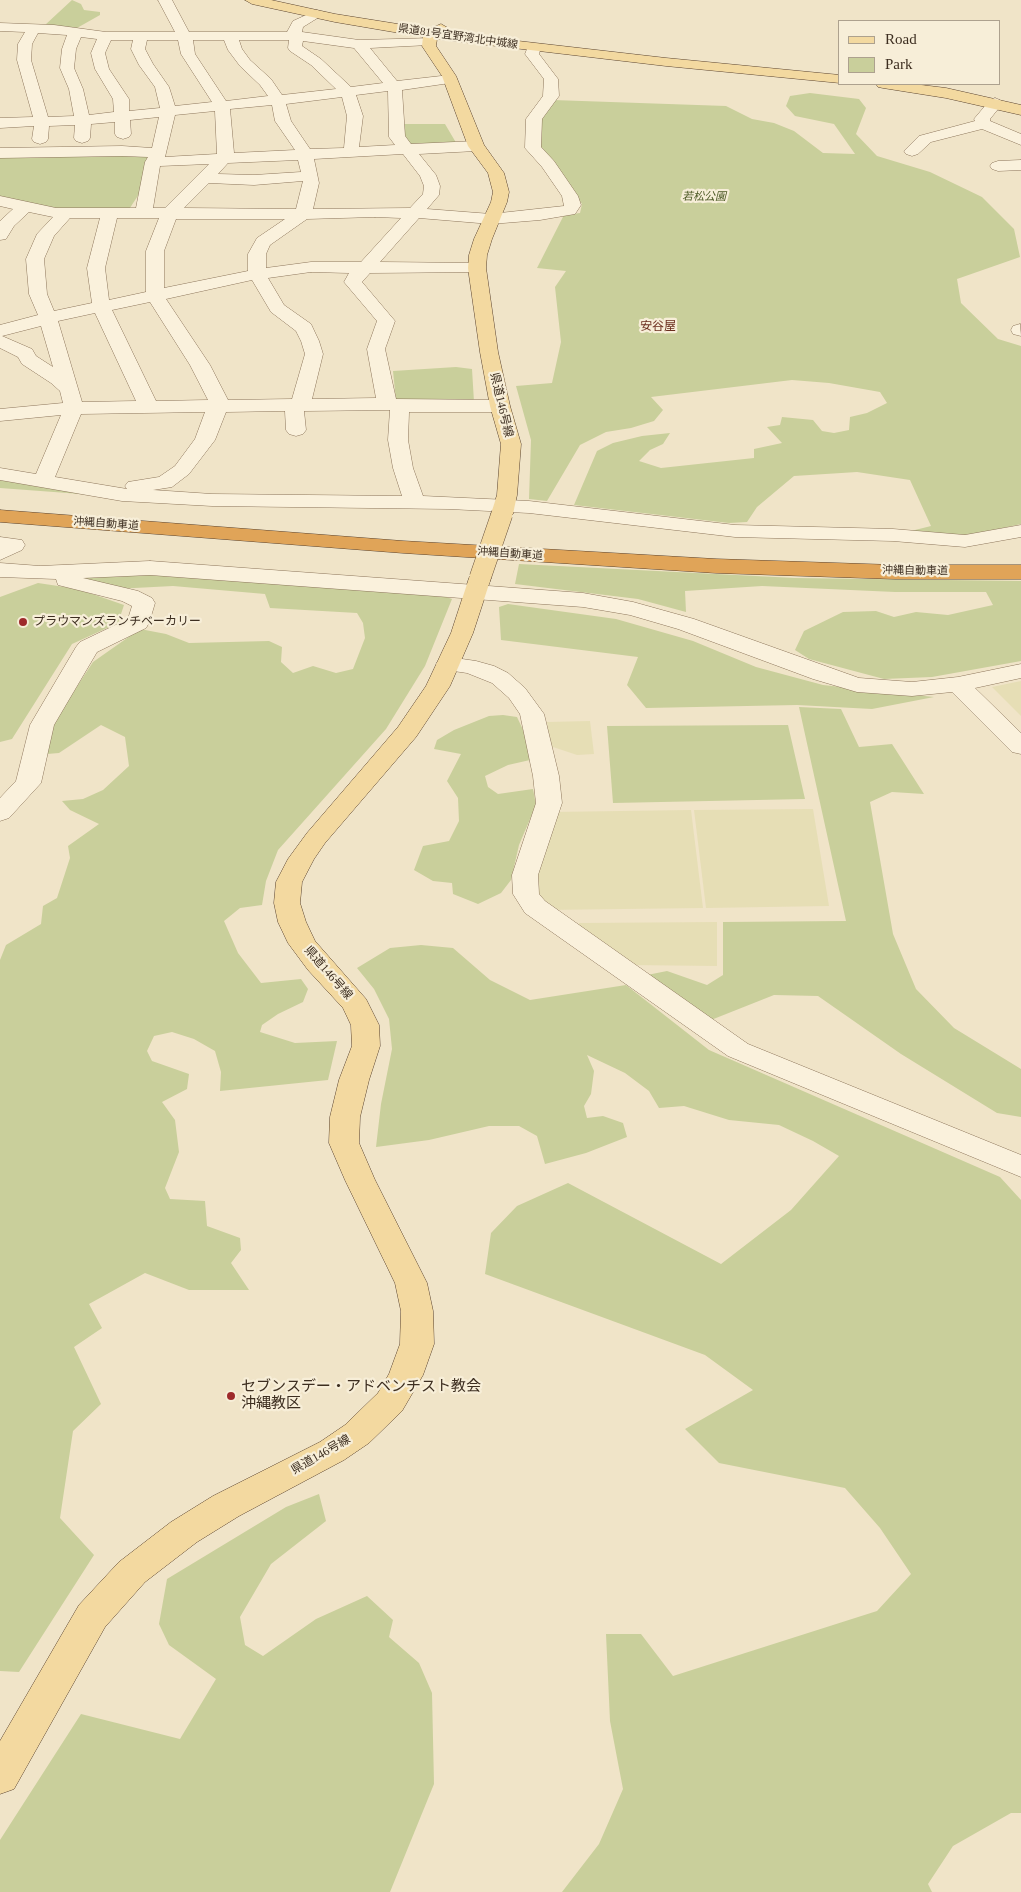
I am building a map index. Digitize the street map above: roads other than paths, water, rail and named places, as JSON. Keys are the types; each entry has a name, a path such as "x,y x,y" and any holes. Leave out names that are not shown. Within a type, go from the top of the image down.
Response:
{"highway":[{"name":"沖縄自動車道","path":"0,500 542,540 889,555 1021,555"},
{"name":"沖縄自動車道","path":"0,516 403,547 697,565 895,572 1021,572"}],"main road":[{"name":"県道81号宜野湾北中城線","path":"252,0 317,14 434,34 666,62 838,79"},
{"name":"県道81号宜野湾北中城線","path":"296,0 434,34 582,45 666,62"},
{"name":"県道146号線","path":"0,1777 92,1616 132,1572 184,1532 226,1506 332,1451 357,1434 390,1402 406,1376 417,1344 417,1311 411,1283 360,1180 344,1143 345,1117 354,1080 366,1046 365,1025 356,1005 318,964 302,943 292,922 288,903 289,882 301,859 316,838 407,732 438,686 462,633 503,510 511,444 500,406 483,313 478,268 478,255 499,202 500,183 496,173 476,146 450,79 429,46 434,34"},
{"path":"891,85 946,93 1021,110"}],"street":[{"path":"165,0 185,37 188,54 222,106 226,152 224,158 169,214 155,251 156,295 172,324 200,365 221,406"},
{"path":"317,14 298,24 294,31 296,36 295,48 316,62 348,92 355,116 351,152"},
{"path":"0,26 76,31 106,36 296,36 359,44 417,40 434,34"},
{"path":"34,28 25,44 24,60 42,122 38,154"},
{"path":"76,31 69,49 67,68 76,89 83,120 80,152"},
{"path":"106,36 98,53 102,69 121,99 124,116 122,151"},
{"path":"230,36 235,50 245,63 266,82 278,100 283,121 305,154 310,176 311,183 303,214 263,242 257,254 257,274 278,308 304,328 314,354 307,386 297,405 296,430"},
{"path":"141,37 138,49 146,65 162,87 168,111 144,212"},
{"path":"359,44 393,86 396,93 397,137 428,175 432,186 431,195 366,267 357,274 353,282 386,320 376,348 393,405 402,468 415,502"},
{"path":"0,201 66,213 416,213 491,219 540,215 569,210 573,205 570,196 548,164 532,148 534,119 551,96 551,80 532,54 534,47"},
{"path":"0,107 1,125 83,120 278,100 450,79"},
{"path":"983,124 982,119 995,104"},
{"path":"912,151 925,139 983,124 1021,140"},
{"path":"0,153 38,154 122,151 156,158 224,158 476,146"},
{"path":"998,166 1021,165"},
{"path":"204,178 254,180 310,176"},
{"path":"0,235 7,223 25,207"},
{"path":"43,482 71,398 48,318 38,294 35,259 46,234 66,213"},
{"path":"110,213 96,268 101,306 149,408"},
{"path":"0,331 101,306 257,274 310,267 478,268"},
{"path":"0,341 24,353 29,360 58,379 71,398"},
{"path":"0,415 71,398 149,408 297,405 500,406"},
{"path":"104,492 120,486 165,483 182,470 205,440 216,410 221,406"},
{"path":"0,474 104,492 212,500 415,502 503,510 566,510 735,530 892,535 966,541 1021,531"},
{"path":"0,543 14,545 0,553"},
{"path":"0,570 40,573 150,568 478,585 583,600 633,610 686,624 821,674 857,685 912,689 958,684 1021,671"},
{"path":"0,813 28,783 42,725 88,647 138,623 144,603 130,596 40,573"},
{"path":"448,664 468,666 486,671 500,678 517,693 532,714 546,776 549,803 525,875 526,894 535,907 738,1050 1021,1167"},
{"path":"958,684 1021,747"}],"place":[{"name":"プラウマンズランチベーカリー","path":"23,622"},
{"name":"セブンスデー・アドベンチスト教会 沖縄教区","path":"231,1396"}],"district":[{"name":"安谷屋","path":"658,327"}],"park label":[{"name":"若松公園","path":"704,197"}]}
